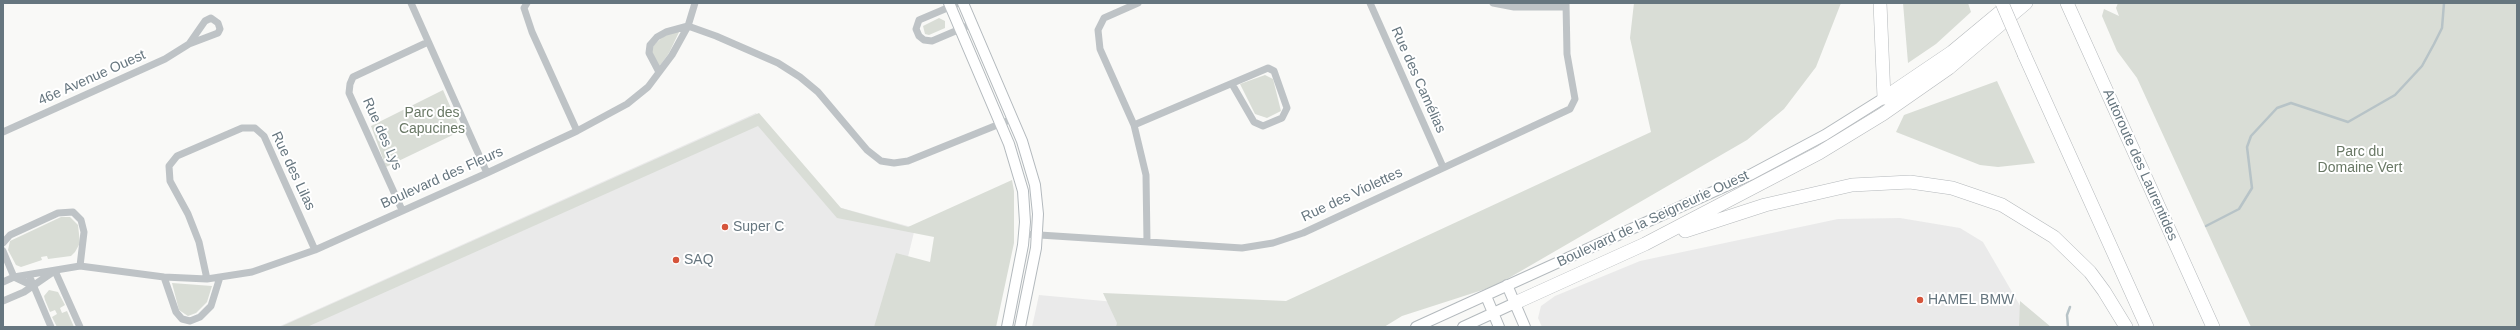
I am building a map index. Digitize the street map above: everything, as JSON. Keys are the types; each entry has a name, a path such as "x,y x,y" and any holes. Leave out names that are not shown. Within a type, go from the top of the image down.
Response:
{"highway":[{"path":"1880,3 1884,98"},
{"path":"2002,3 2147,327"},
{"path":"1884,98 1952,52 2010,3"},
{"path":"1515,303 1645,244 1802,162 1883,114 1959,61 2026,3"},
{"name":"Autoroute des Laurentides","path":"2068,6 2213,327"},
{"path":"1645,244 1750,210 1836,188 1885,182 1938,186 1972,194 2002,205 2054,238 2090,272 2126,327"}],"street":[{"path":"411,3 487,173"},
{"path":"527,3 524,8 532,32 577,131"},
{"name":"Boulevard des Fleurs","path":"3,282 14,277 80,266 164,277 207,279 252,272 315,250 577,131 627,104 648,87 659,72 688,26 695,3"},
{"path":"963,3 1012,119 1033,177 1037,207 1037,235 1020,327"},
{"path":"1138,3 1104,18 1098,30 1100,49 1134,125 1146,175 1147,242"},
{"name":"Rue des Camélias","path":"1370,3 1443,167"},
{"path":"1492,3 1514,7 1565,5"},
{"path":"972,24 960,29 929,41 921,38 917,33 919,20 953,4 960,29 1001,124 1021,182 1025,207 1024,234 1007,327"},
{"name":"Rue des Violettes","path":"1024,234 1242,248 1273,243 1302,233 1570,108 1575,99 1567,54 1565,5"},
{"path":"659,72 649,53 650,45 657,37 666,32 688,26 778,63 800,77 818,92 867,150 881,161 908,161 1012,119"},
{"name":"Rue des Lys","path":"402,210 349,93 350,84 353,77 428,42"},
{"name":"46e Avenue Ouest","path":"3,132 165,59 189,44"},
{"path":"1134,125 1268,68 1274,71 1287,108 1282,118 1263,126 1254,122 1232,84"},
{"name":"Boulevard de la Seigneurie Ouest","path":"1416,327 1779,160 1836,129 1884,98"},
{"name":"Rue des Lilas","path":"207,279 199,242 188,214 170,181 169,166 177,156 242,128 255,128 264,136 315,250"},
{"path":"3,243 10,235 58,213 69,211 79,217 84,227 84,241 80,266"},
{"path":"3,251 14,277 33,286"},
{"path":"55,271 80,327"},
{"name":"Boulevard des Fleurs","path":"3,301 33,286 55,271"},
{"path":"29,275 51,327"},
{"path":"164,277 176,312 182,319 190,321 200,317 210,306 220,277"},
{"path":"1507,285 1526,327"},
{"path":"1486,296 1499,327"},
{"path":"1463,327 1515,303"}],"shaded area":[{"path":"756,113 838,207 915,228 891,327 278,327"},
{"path":"1900,218 1960,228 1983,242 2022,309 2022,327 1542,327 1538,318 1541,306 1555,296 1640,261 1838,219"},
{"path":"1039,295 1126,303 1121,327 1032,327"}],"green space":[{"path":"1634,3 1841,3 1816,67 1784,109 1747,140 1495,286 1402,316 1384,327 1116,327 1117,323 1103,293 1286,301 1651,132 1630,38"},
{"path":"1903,3 1968,3 1971,12 1936,44 1908,63"},
{"name":"Parc du Domaine Vert","path":"2118,3 2517,3 2517,327 2251,327 2137,78 2117,51 2102,16 2104,9 2119,16 2116,8"},
{"path":"939,18 945,21 945,28 929,35 925,34 923,26"},
{"path":"680,30 669,53 659,67 651,52 653,46 666,34"},
{"path":"1265,75 1273,79 1281,111 1267,118 1255,114 1240,84"},
{"path":"1997,81 2035,163 1998,167 1980,165 1896,132 1904,115"},
{"name":"Parc des Capucines","path":"443,90 461,131 386,167 371,126"},
{"path":"759,113 841,208 908,227 1012,180 1014,191 1014,243 996,327 874,327 896,253 930,262 934,237 837,218 758,126 307,327 280,327"},
{"path":"61,217 70,217 78,225 80,243 75,252 71,256 48,259 47,256 41,257 42,260 21,267 16,265 8,250 10,241"},
{"path":"172,283 212,286 207,302 196,313 188,316 179,310"},
{"path":"49,290 58,292 65,305 60,308 62,313 67,311 74,327 57,327 52,317 57,314 55,310 50,312 44,296"},
{"path":"2020,301 2051,327 2019,327"}],"waterway":[{"path":"2206,226 2239,209 2252,188 2247,147 2251,136 2277,108 2291,103 2348,122 2395,95 2422,66 2434,44 2442,28 2444,3"},
{"path":"2068,327 2067,315 2070,307"}],"place":[{"name":"Super C","path":"725,227"},
{"name":"SAQ","path":"676,260"},
{"name":"HAMEL BMW","path":"1920,300"}]}
